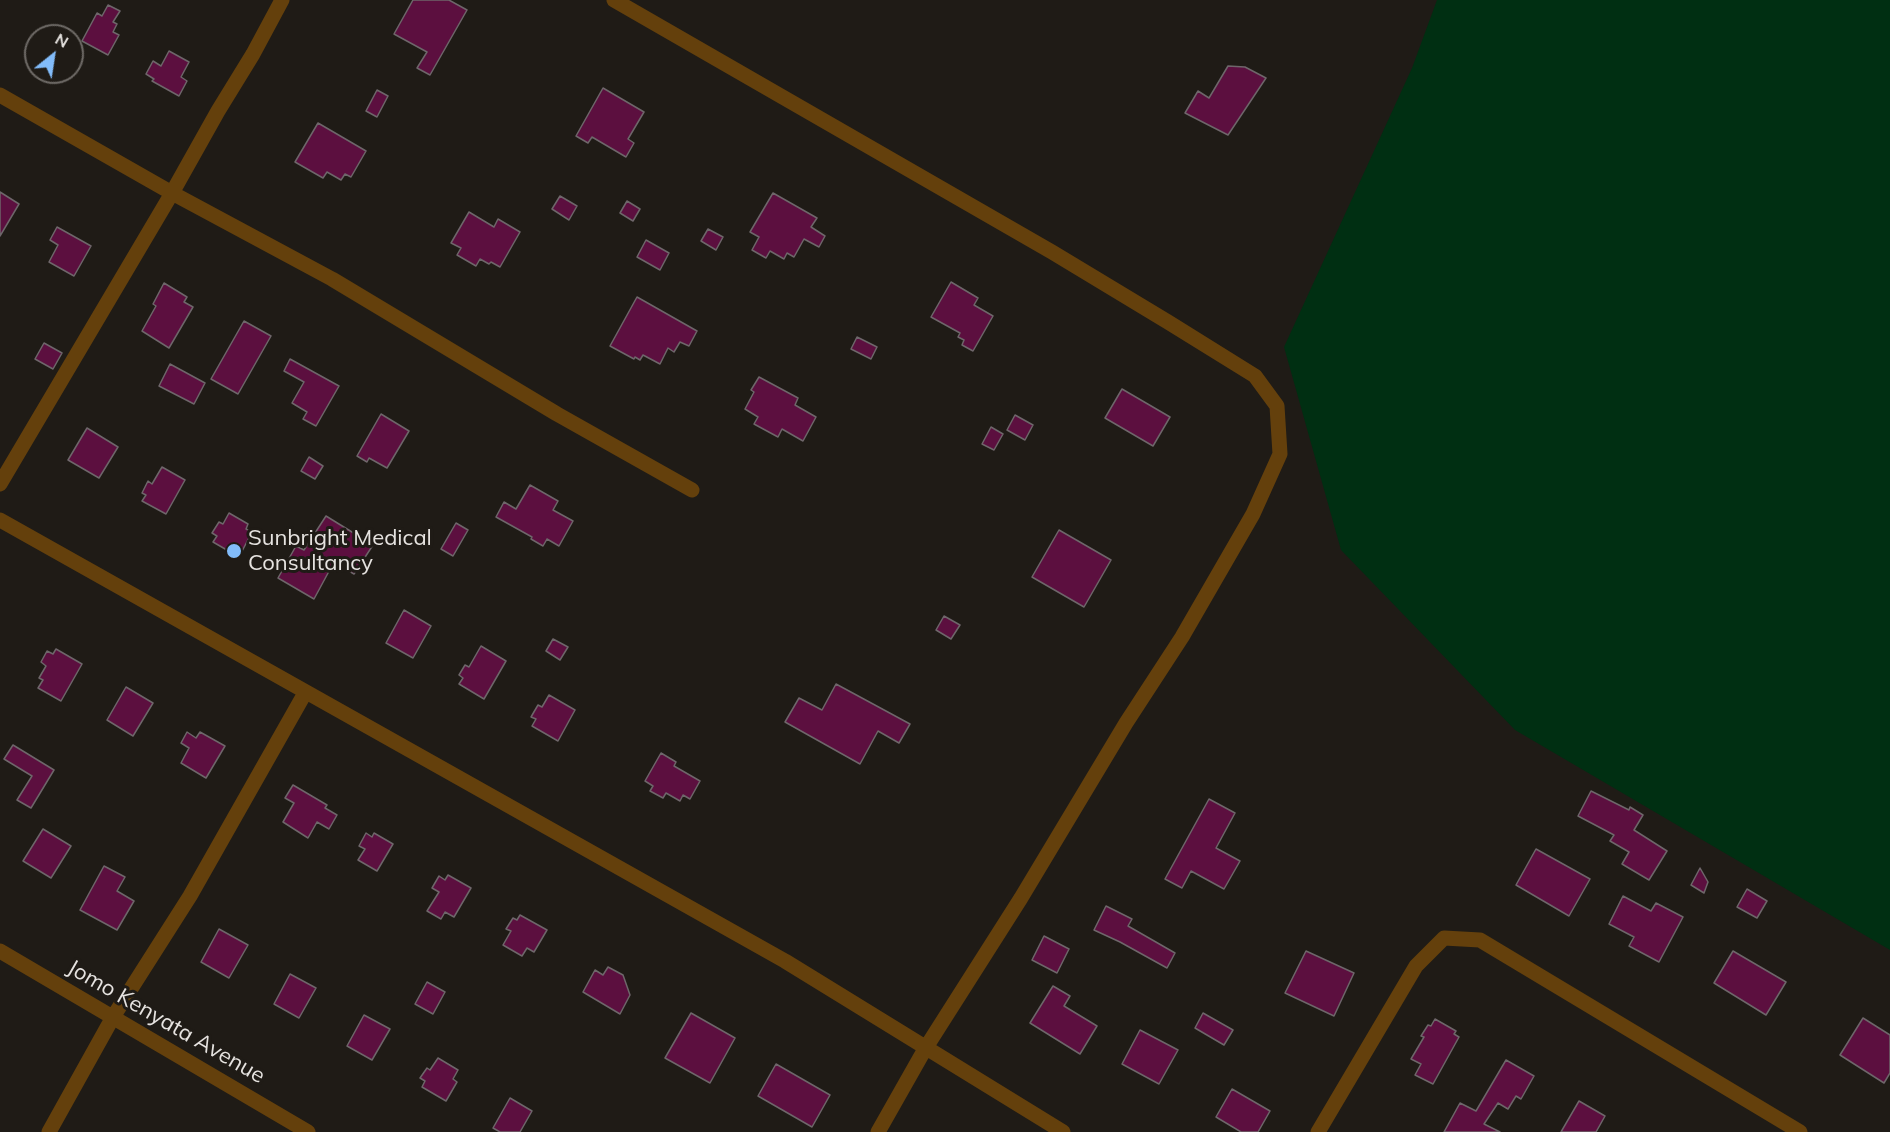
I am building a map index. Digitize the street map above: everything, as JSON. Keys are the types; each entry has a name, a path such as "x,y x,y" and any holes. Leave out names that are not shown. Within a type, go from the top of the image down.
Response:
{"street":[{"path":"0,484 253,54 282,0"},
{"path":"614,0 1042,246 1168,322 1255,376 1276,406 1280,454 1253,514 1182,637 1126,723 1021,898 926,1049 878,1132"},
{"path":"0,94 172,193 332,279 557,414 692,490"},
{"path":"0,520 785,962 1063,1132"},
{"path":"49,1132 113,1017 190,896 305,693"},
{"path":"1318,1132 1416,966 1444,938 1480,940 1800,1132"},
{"name":"Jomo Kenyata Avenue","path":"0,951 308,1132"}],"green space":[{"path":"1437,0 1890,0 1890,950 1515,730 1341,550 1284,347 1412,68"}],"building":[{"path":"413,0 449,0 467,10 430,75 417,68 427,52 394,34"},
{"path":"108,5 120,11 113,22 117,24 113,32 119,35 108,55 84,42 84,37 97,13 102,16"},
{"path":"169,51 189,62 181,77 187,81 179,96 152,81 154,79 146,74 153,61 161,66"},
{"path":"1228,66 1245,67 1266,78 1228,135 1185,113 1198,91 1209,98"},
{"path":"603,88 644,112 628,139 634,143 626,157 592,137 588,143 576,136"},
{"path":"377,90 388,96 377,117 366,111"},
{"path":"318,123 366,151 351,177 345,174 341,180 327,172 323,178 295,162"},
{"path":"0,192 19,204 0,236"},
{"path":"773,193 817,218 811,227 825,236 819,247 804,239 794,257 787,253 784,259 770,251 766,258 752,250 759,237 750,232"},
{"path":"560,196 577,206 569,220 552,209"},
{"path":"627,201 640,209 633,221 620,213"},
{"path":"469,212 494,227 498,219 520,232 500,267 480,259 476,266 457,255 461,248 451,243"},
{"path":"57,227 91,246 74,276 49,262 58,245 50,240"},
{"path":"708,229 723,237 716,250 701,241"},
{"path":"646,240 669,253 660,270 637,257"},
{"path":"951,282 978,298 974,305 993,316 973,351 962,345 964,340 958,337 960,333 931,317"},
{"path":"164,283 187,297 184,302 193,307 169,348 142,331 156,306 153,304"},
{"path":"637,297 697,331 689,346 680,342 674,352 668,348 660,364 643,355 640,360 635,357 634,359 610,346"},
{"path":"244,321 271,336 238,394 211,379"},
{"path":"857,337 877,347 871,359 851,349"},
{"path":"44,343 62,353 53,369 35,359"},
{"path":"290,359 339,386 316,426 303,419 307,412 292,403 304,382 284,371"},
{"path":"170,364 205,383 194,404 159,386"},
{"path":"759,377 798,398 795,405 816,417 803,441 782,429 778,437 754,424 758,417 745,409 754,392 751,390"},
{"path":"1122,389 1170,417 1153,446 1105,418"},
{"path":"381,414 409,431 387,468 369,458 367,462 357,456"},
{"path":"1015,415 1033,425 1025,440 1007,430"},
{"path":"991,427 1003,434 994,450 982,444"},
{"path":"87,428 118,447 99,478 68,460"},
{"path":"309,457 323,466 315,479 301,471"},
{"path":"162,467 185,480 166,514 142,501 146,495 142,493 148,481 152,484"},
{"path":"530,485 558,501 553,510 573,521 559,546 547,539 543,546 531,539 532,537 496,517 504,502 516,509"},
{"path":"229,513 248,524 246,529 252,532 239,557 213,542 217,536 212,533 219,522 223,524"},
{"path":"326,516 373,545 354,574 334,562 314,599 278,578 296,546 304,550"},
{"path":"456,523 468,530 453,556 441,549"},
{"path":"1059,530 1111,560 1084,607 1032,577"},
{"path":"404,610 431,626 413,658 386,643"},
{"path":"944,616 960,625 951,639 936,630"},
{"path":"553,639 568,647 560,660 546,651"},
{"path":"481,646 506,661 484,699 459,684 463,678 459,675 465,665 469,667"},
{"path":"56,649 82,664 61,701 38,688 43,680 39,678 46,666 41,662 47,651 53,654"},
{"path":"836,684 910,724 899,743 878,731 860,764 785,722 799,698 822,710"},
{"path":"126,687 153,703 133,736 107,720"},
{"path":"549,695 575,710 558,741 532,726 536,719 531,717 538,705 542,707"},
{"path":"187,732 196,738 200,732 225,746 206,778 181,763 189,748 181,743"},
{"path":"13,745 54,770 31,808 17,800 32,776 4,759"},
{"path":"661,753 676,762 674,766 700,781 690,799 683,795 680,801 666,793 663,798 650,791 653,786 645,781"},
{"path":"293,785 327,805 325,808 337,815 329,829 317,822 308,838 283,822 294,803 285,798"},
{"path":"1591,791 1629,810 1630,807 1643,815 1634,830 1667,851 1649,880 1622,864 1629,852 1610,841 1614,835 1578,816"},
{"path":"1209,799 1235,813 1216,848 1240,861 1224,889 1191,871 1182,888 1165,879"},
{"path":"43,829 71,846 51,878 23,861"},
{"path":"366,833 372,837 374,833 393,844 377,871 358,860 365,849 359,846"},
{"path":"1536,849 1590,879 1569,916 1516,885"},
{"path":"104,866 125,877 117,891 134,901 117,930 80,910"},
{"path":"1700,868 1708,882 1704,893 1691,885"},
{"path":"448,875 471,888 454,917 445,912 441,919 427,911 439,892 432,888 439,876 445,880"},
{"path":"1747,889 1767,901 1757,918 1737,907"},
{"path":"1623,896 1651,911 1656,903 1683,917 1659,962 1629,946 1634,937 1609,924"},
{"path":"1106,906 1132,919 1128,926 1175,953 1167,968 1094,930"},
{"path":"520,915 547,930 534,952 527,948 522,956 503,945 511,931 506,929 513,918 517,920"},
{"path":"219,929 248,945 229,978 201,962"},
{"path":"1044,936 1069,949 1057,973 1032,960"},
{"path":"1306,951 1354,973 1334,1016 1285,993"},
{"path":"1733,951 1786,982 1766,1015 1714,983"},
{"path":"608,967 623,975 630,995 620,1014 583,992 595,970 603,975"},
{"path":"290,974 316,988 299,1018 274,1004"},
{"path":"427,982 445,992 433,1014 415,1004"},
{"path":"1053,986 1070,996 1064,1006 1097,1026 1080,1054 1030,1023"},
{"path":"691,1013 735,1038 710,1083 665,1058"},
{"path":"1203,1013 1233,1030 1224,1045 1195,1028"},
{"path":"364,1015 390,1029 372,1060 347,1046"},
{"path":"1863,1018 1890,1035 1890,1073 1884,1083 1840,1055"},
{"path":"1435,1019 1456,1031 1454,1034 1459,1037 1433,1084 1415,1075 1421,1064 1411,1059 1424,1037 1421,1036"},
{"path":"1140,1030 1178,1050 1159,1084 1122,1064"},
{"path":"438,1058 458,1070 453,1079 457,1082 446,1101 422,1087 425,1081 420,1078 427,1068 430,1070"},
{"path":"1506,1060 1534,1076 1521,1099 1516,1096 1508,1109 1498,1103 1484,1124 1500,1132 1444,1132 1460,1103 1476,1111"},
{"path":"776,1064 830,1095 812,1127 758,1096"},
{"path":"1232,1089 1270,1111 1258,1132 1241,1132 1216,1117"},
{"path":"510,1098 532,1111 520,1132 500,1132 493,1128"},
{"path":"1579,1101 1605,1116 1596,1132 1561,1132"}],"place":[{"name":"Sunbright Medical Consultancy","path":"234,551"}]}
